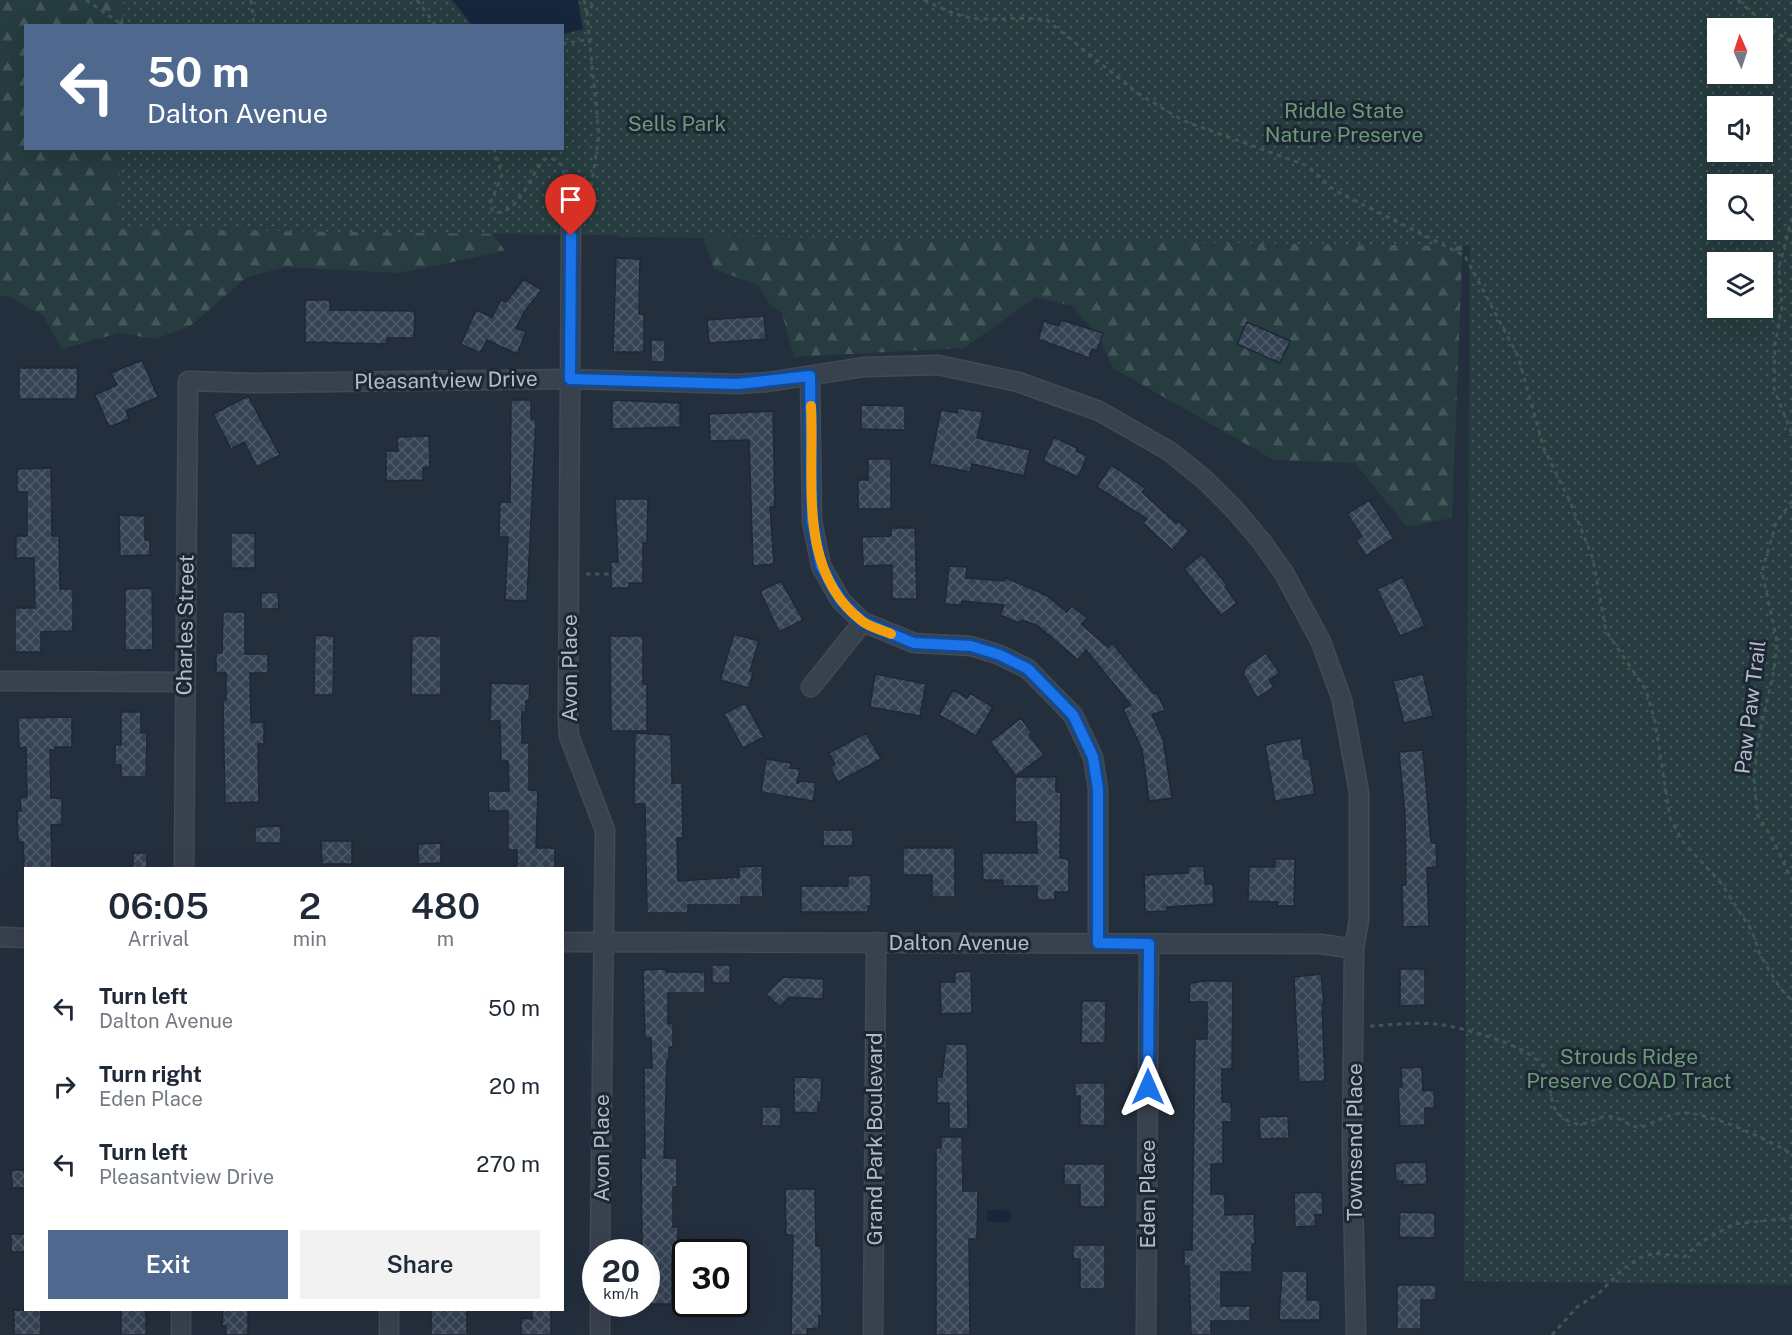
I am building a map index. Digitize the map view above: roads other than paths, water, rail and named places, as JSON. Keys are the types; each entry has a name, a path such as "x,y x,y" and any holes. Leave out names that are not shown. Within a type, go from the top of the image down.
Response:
{"street":[{"name":"Avon Place","path":"571,221 568,718 569,736 605,830 600,1239"},
{"name":"Pleasantview Drive","path":"188,381 255,383 570,379 738,384 874,366 939,365 1018,382 1099,411 1136,430 1204,479 1235,510 1262,542 1295,593 1321,642 1342,700 1359,792 1359,920 1354,949"},
{"path":"810,376 812,521 821,566 841,601 863,622 914,643 971,646 1000,655 1028,669 1073,715 1093,757 1098,789 1098,943"},
{"name":"Charles Street","path":"184,867 188,381"},
{"path":"811,687 863,622"},
{"path":"0,681 184,682"},
{"path":"0,937 24,938"},
{"name":"Dalton Avenue","path":"564,942 1333,944 1354,949"},
{"name":"Grand Park Boulevard","path":"873,1335 876,942"},
{"name":"Eden Place","path":"1146,1335 1149,944"},
{"name":"Townsend Place","path":"1354,949 1352,1147 1356,1335"},
{"path":"181,1311 181,1335"},
{"path":"389,1311 389,1335"},
{"path":"600,1317 600,1335"}],"water":[{"path":"452,0 578,0 583,29 564,34 564,24 471,24"},
{"path":"995,1209 1011,1212 1011,1220 1003,1223 987,1221 987,1211"}],"park label":[{"name":"Riddle State Nature Preserve","path":"1344,122"},
{"name":"Sells Park","path":"677,123"},
{"name":"Strouds Ridge Preserve COAD Tract","path":"1629,1068"}]}
